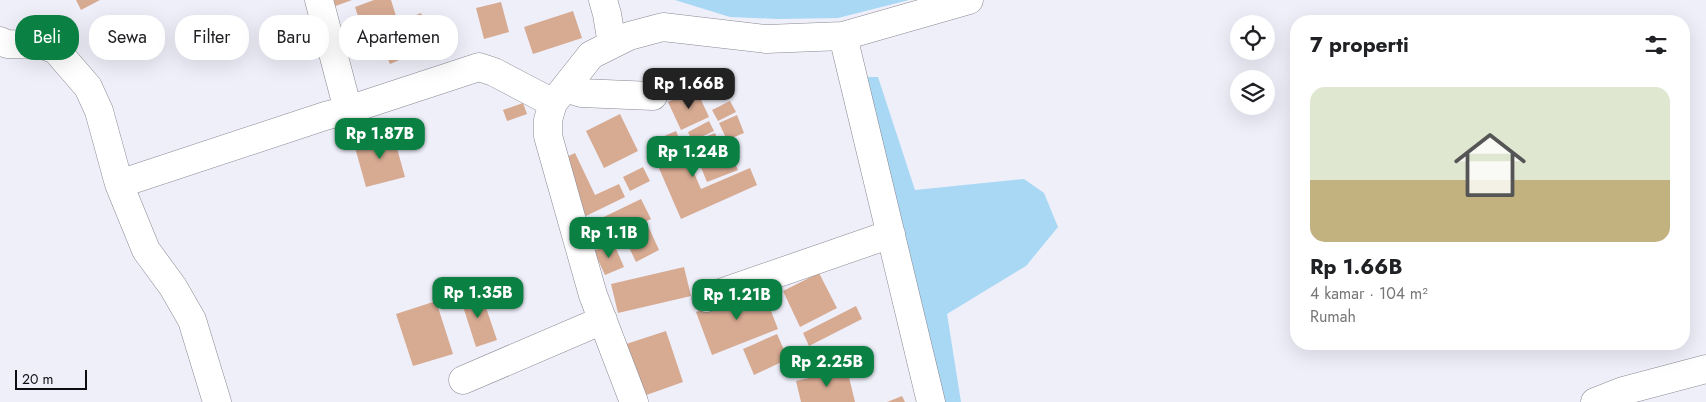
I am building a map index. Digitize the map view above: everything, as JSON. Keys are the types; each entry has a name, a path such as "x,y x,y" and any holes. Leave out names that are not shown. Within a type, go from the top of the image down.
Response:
{"street":[{"path":"319,0 348,110"},
{"path":"603,0 612,44"},
{"path":"634,402 594,295 548,136 548,120 559,95 591,55 629,36 663,27 766,38 843,36 969,0"},
{"path":"843,36 932,402"},
{"path":"0,42 43,45 56,50 88,87 99,111 119,184 146,250 173,287 192,320 217,402"},
{"path":"119,184 479,67 559,95 653,96"},
{"path":"706,298 891,234"},
{"path":"462,380 603,320"},
{"path":"1595,402 1623,391 1706,369"}],"water":[{"path":"675,0 909,0 838,18 778,19 730,17"},
{"path":"864,77 878,77 915,190 1024,179 1044,193 1058,227 1026,266 947,314 961,402 943,402"}],"building":[{"path":"76,0 100,0 81,10"},
{"path":"327,0 352,0 330,8"},
{"path":"374,0 391,0 396,15 358,15 355,7"},
{"path":"501,2 509,32 484,39 476,8"},
{"path":"573,11 582,38 533,54 524,27"},
{"path":"388,60 399,60 390,64"},
{"path":"696,89 709,117 681,130 668,102"},
{"path":"730,101 736,112 718,121 712,110"},
{"path":"523,103 527,114 507,121 503,110"},
{"path":"620,114 638,151 604,168 586,131"},
{"path":"737,115 744,133 727,140 719,123"},
{"path":"709,121 714,131 692,141 688,132"},
{"path":"676,131 701,189 750,168 757,185 681,219 648,143"},
{"path":"715,133 718,141 696,151 692,142"},
{"path":"393,134 405,177 366,187 354,144"},
{"path":"725,140 738,170 707,182 695,153"},
{"path":"575,153 595,195 619,184 625,197 586,216 560,160"},
{"path":"643,167 650,181 630,191 623,177"},
{"path":"641,199 651,219 593,248 583,227"},
{"path":"649,228 659,250 636,262 625,239"},
{"path":"613,242 624,267 605,275 594,251"},
{"path":"684,267 691,296 618,313 611,284"},
{"path":"819,273 837,308 800,327 783,291"},
{"path":"762,288 778,329 712,355 696,312"},
{"path":"480,290 497,340 476,347 460,297"},
{"path":"436,301 453,354 413,366 396,314"},
{"path":"856,306 862,319 809,346 803,333"},
{"path":"666,331 683,382 638,398 620,346"},
{"path":"777,334 788,359 754,375 743,349"},
{"path":"847,369 855,402 801,402 796,381"},
{"path":"902,396 905,402 887,402"}]}
